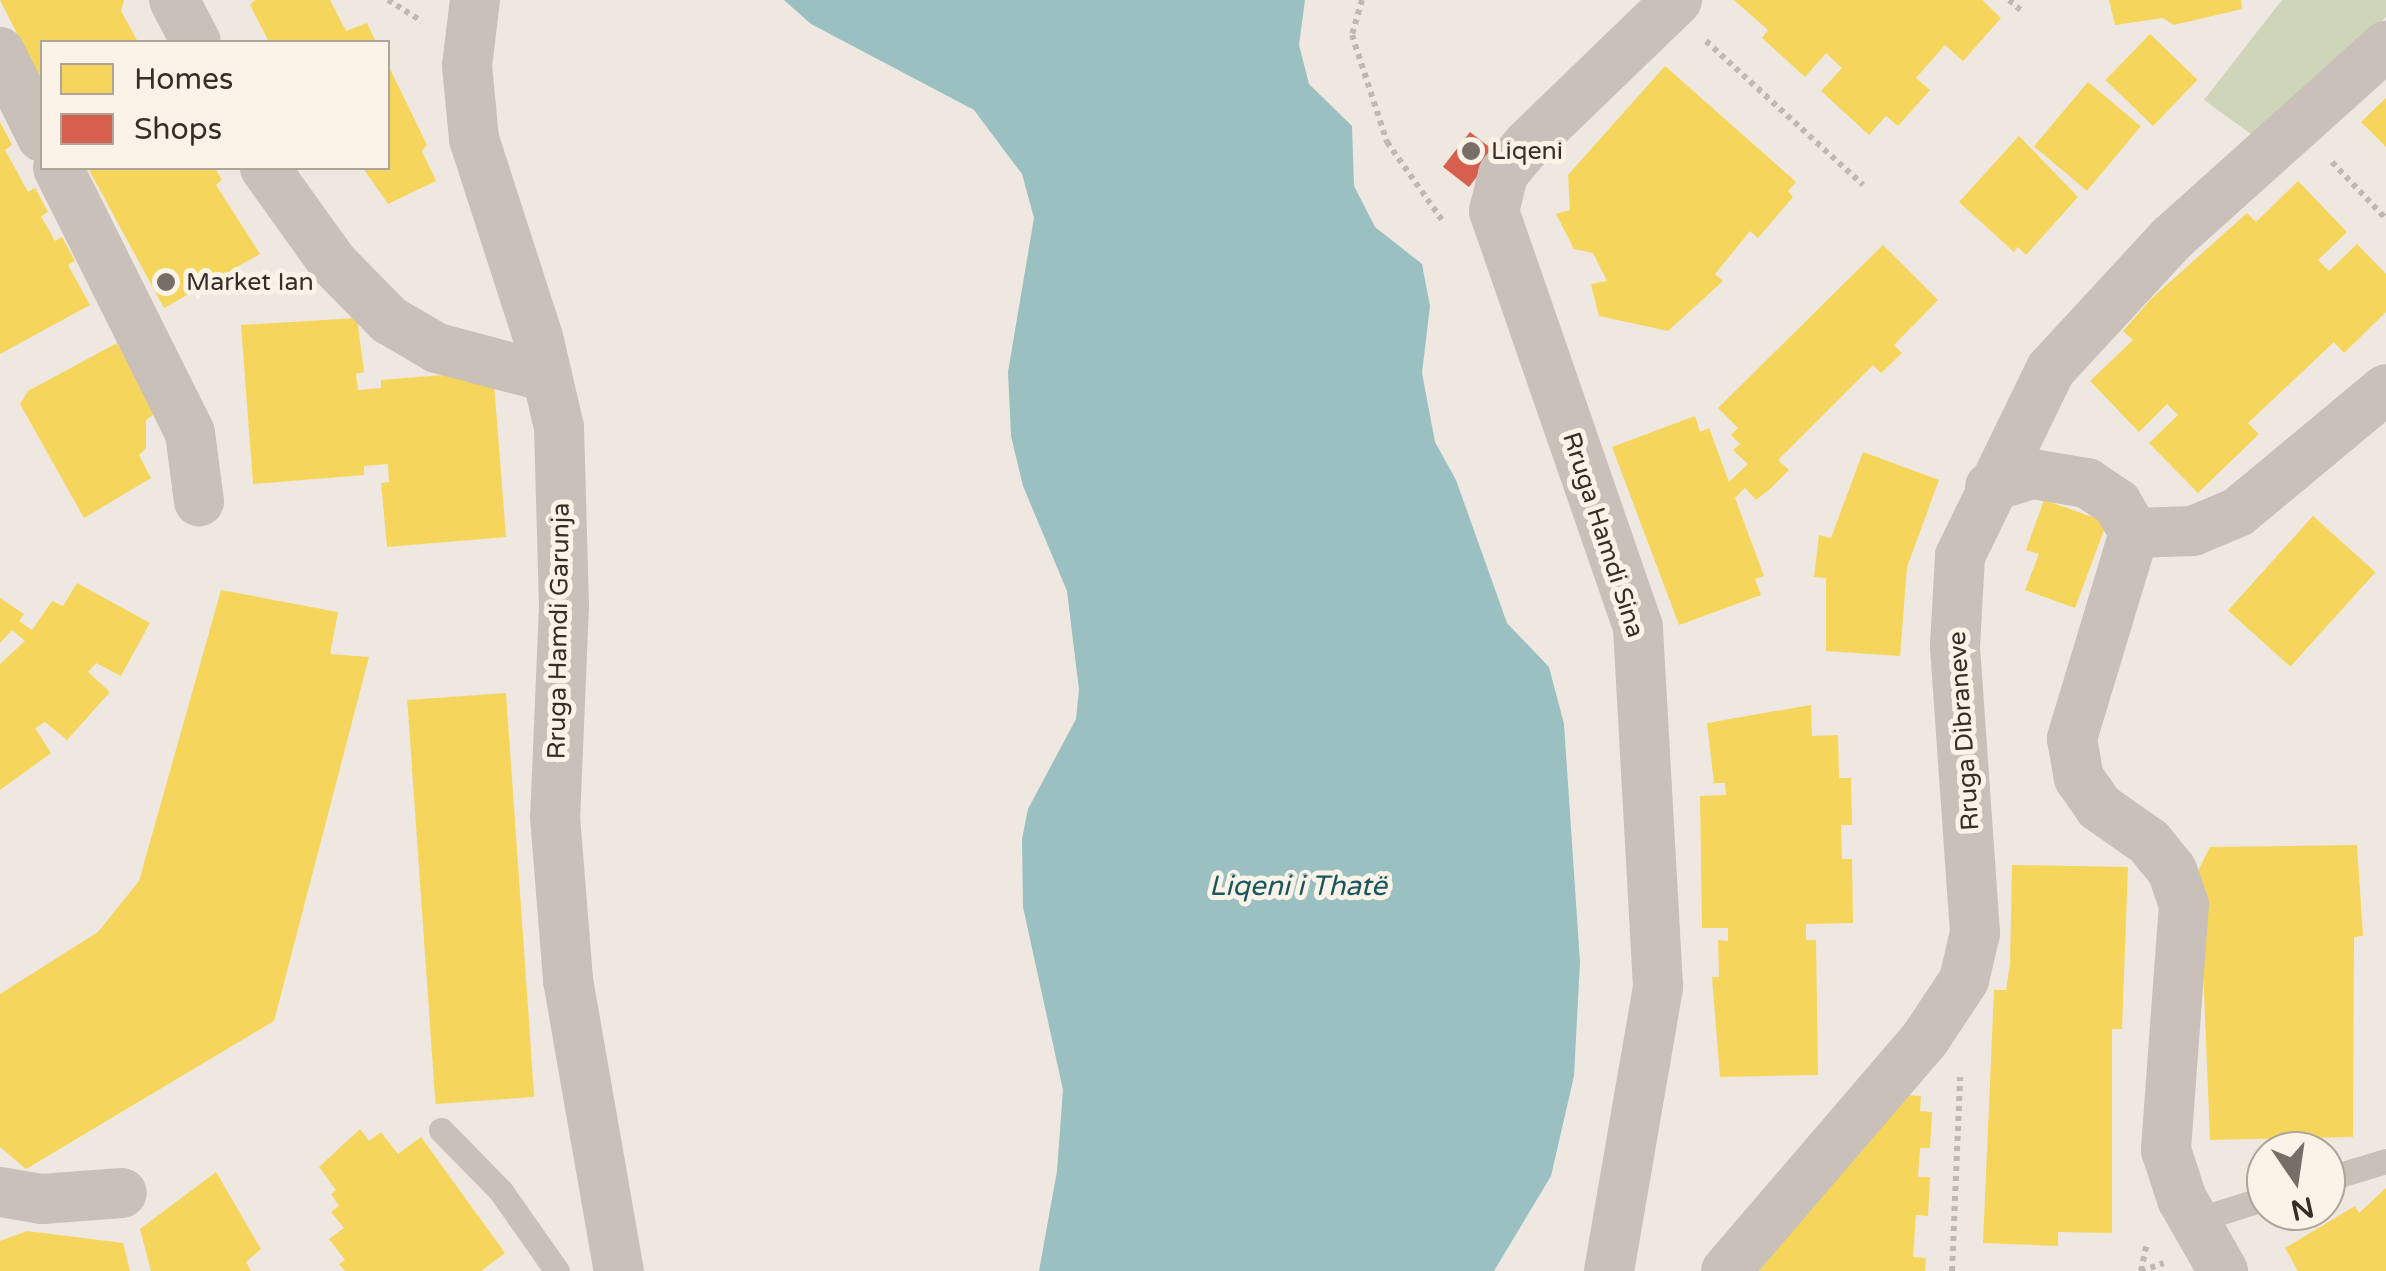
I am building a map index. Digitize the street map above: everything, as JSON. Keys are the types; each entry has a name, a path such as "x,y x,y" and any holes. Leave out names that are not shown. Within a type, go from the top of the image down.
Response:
{"street":[{"path":"174,0 195,40"},
{"name":"Rruga Hamdi Garunja","path":"475,0 467,66 474,139 548,377 559,427 564,606 555,817 565,944 619,1271"},
{"name":"Rruga Hamdi Sina","path":"1609,1271 1658,986 1638,627 1494,211 1503,174 1528,142 1673,4"},
{"name":"Rruga Dibraneve","path":"1726,1271 1925,1039 1964,980 1975,933 1957,610 1960,556 1990,487 2051,369 2172,238 2386,46"},
{"path":"0,52 40,133"},
{"path":"59,170 190,433 199,501"},
{"path":"266,170 333,263 389,320 436,348 548,377"},
{"path":"2134,533 2193,531 2238,512 2386,390"},
{"path":"1990,487 2032,474 2087,483 2117,502 2134,533 2072,739 2079,778 2099,806 2149,842 2172,870 2184,904 2166,1150 2193,1221 2223,1271"},
{"path":"0,1192 42,1199 122,1193"}],"lane":[{"path":"441,1130 500,1190 557,1271"},
{"path":"2346,1173 2386,1161"},
{"path":"2193,1221 2246,1204"}],"path":[{"path":"388,0 425,23"},
{"path":"1362,0 1352,35 1387,142 1448,227"},
{"path":"2009,0 2023,12"},
{"path":"1673,4 1863,186"},
{"path":"2330,160 2386,219"},
{"path":"1952,1271 1960,1057"}],"green space":[{"path":"2282,0 2386,0 2386,17 2262,142 2204,100"}],"water":[{"name":"Liqeni i Thatë","path":"784,0 1305,0 1299,45 1309,84 1352,126 1354,186 1375,227 1422,264 1430,306 1422,373 1435,442 1456,480 1507,623 1549,667 1564,724 1580,962 1574,1076 1551,1176 1494,1271 1039,1271 1057,1171 1063,1090 1023,907 1022,839 1028,809 1076,719 1079,690 1067,591 1023,486 1011,436 1008,372 1034,218 1022,174 974,110 811,24"}],"building: Homes":[{"path":"0,0 124,0 121,11 137,40 40,40 40,79"},
{"path":"255,0 330,0 346,31 367,23 375,40 268,40 250,5"},
{"path":"1734,0 1982,0 2001,18 1963,61 1945,45 1916,78 1930,90 1898,126 1886,116 1869,135 1821,91 1842,68 1826,53 1805,77 1762,38 1768,30"},
{"path":"2109,0 2241,0 2242,9 2174,25 2163,18 2115,25"},
{"path":"2150,34 2197,80 2153,126 2106,80"},
{"path":"1665,66 1796,182 1788,191 1793,197 1758,238 1750,231 1715,274 1723,281 1668,331 1599,316 1591,284 1607,281 1593,253 1574,249 1556,214 1570,210 1568,175"},
{"path":"390,69 427,145 422,151 436,181 388,204 364,170 390,170"},
{"path":"2088,82 2141,126 2087,191 2034,146"},
{"path":"2386,98 2386,147 2361,122"},
{"path":"0,122 12,145 5,150 28,192 35,188 48,212 41,216 55,241 62,237 75,261 68,265 90,305 0,354"},
{"path":"2019,136 2078,197 2026,255 2018,247 2014,252 1959,202"},
{"path":"89,170 216,170 222,180 216,185 260,254 164,308"},
{"path":"2298,181 2347,232 2318,260 2329,271 2357,244 2386,274 2386,312 2344,353 2334,342 2248,423 2259,434 2198,493 2149,443 2178,415 2167,404 2139,432 2090,381 2133,340 2123,331 2151,299 2247,213 2256,222"},
{"path":"1883,245 1938,300 1894,345 1902,353 1881,373 1873,365 1778,460 1789,470 1771,488 1756,500 1745,488 1735,498 1764,576 1755,579 1761,595 1679,625 1612,447 1695,416 1700,432 1709,428 1729,482 1748,464 1733,450 1740,444 1731,435 1738,428 1718,408"},
{"path":"357,318 364,372 356,374 358,390 381,388 381,380 493,371 506,537 387,547 381,483 389,482 388,464 364,466 364,475 253,484 241,325"},
{"path":"117,343 156,413 146,420 146,448 139,455 151,478 84,518 20,404 28,391"},
{"path":"1863,452 1939,480 1907,567 1900,656 1826,651 1826,578 1814,577 1819,535 1831,538"},
{"path":"2044,500 2107,522 2075,608 2025,590 2039,554 2026,550"},
{"path":"2313,516 2375,572 2290,667 2228,610"},
{"path":"77,583 150,623 121,676 96,663 88,672 110,692 67,740 45,722 35,728 51,753 0,790 0,664 25,641 12,630 0,643 0,598 24,614 19,621 32,630 52,601 63,606"},
{"path":"221,590 338,612 330,654 369,657 274,1021 26,1169 0,1147 0,994 98,932 139,881"},
{"path":"506,693 534,1097 435,1104 407,700"},
{"path":"1811,705 1812,736 1838,735 1839,778 1851,778 1852,825 1841,825 1842,859 1852,859 1853,923 1806,924 1806,940 1816,940 1818,1075 1720,1077 1712,977 1719,977 1718,940 1728,941 1728,928 1702,928 1700,796 1726,795 1725,783 1714,783 1707,723"},
{"path":"2357,845 2363,936 2354,937 2353,1137 2346,1137 2346,1131 2246,1131 2246,1139 2210,1140 2199,869 2210,847"},
{"path":"2012,865 2128,867 2122,1029 2112,1029 2112,1233 2058,1232 2058,1246 1983,1243 1994,990 2006,990 2010,964"},
{"path":"1883,1093 1921,1096 1920,1111 1932,1112 1930,1148 1920,1148 1918,1177 1930,1177 1928,1216 1916,1215 1913,1257 1926,1258 1925,1271 1759,1271"},
{"path":"360,1129 369,1141 381,1132 398,1154 421,1137 505,1253 481,1271 345,1271 339,1264 345,1260 329,1239 344,1228 331,1212 339,1206 331,1194 336,1190 319,1167"},
{"path":"216,1172 261,1249 246,1262 251,1271 151,1271 140,1229"},
{"path":"2386,1188 2386,1271 2298,1271 2285,1248 2313,1231 2346,1231 2346,1211 2355,1206 2359,1213"},
{"path":"27,1231 123,1243 130,1271 0,1271 0,1241"}],"building: Shops":[{"path":"1470,132 1496,152 1469,187 1443,167"}],"place":[{"name":"Liqeni","path":"1471,151"},
{"name":"Market Ian","path":"166,282"}]}
